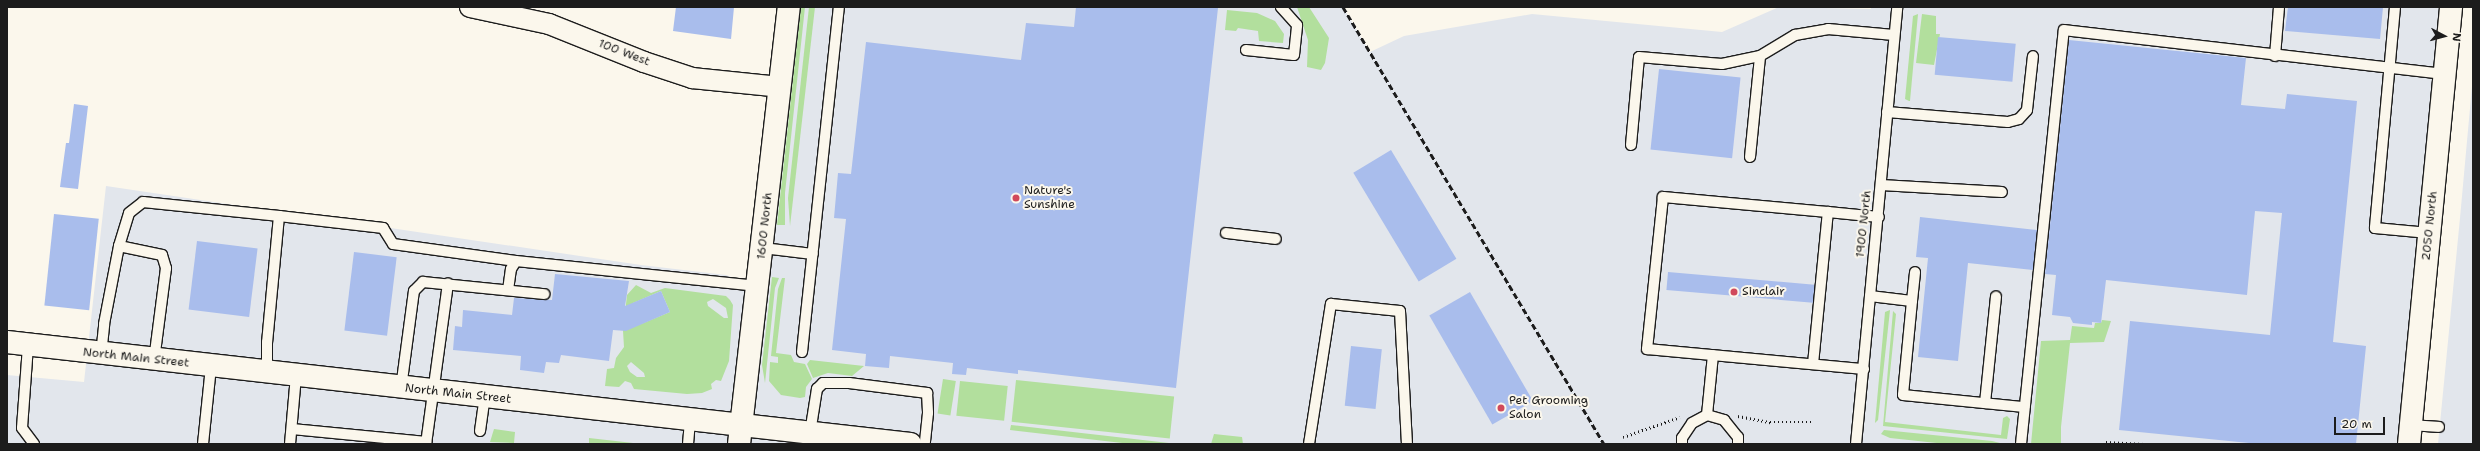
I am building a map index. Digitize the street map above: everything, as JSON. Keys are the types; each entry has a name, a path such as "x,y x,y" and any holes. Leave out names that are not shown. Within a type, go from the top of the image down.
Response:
{"main road":[{"name":"1600 North","path":"740,435 763,248 789,7"},
{"name":"2050 North","path":"2410,434 2451,7"},
{"name":"North Main Street","path":"7,342 28,346 154,361 690,420 740,435 810,433 832,440 910,444"}],"street":[{"name":"100 West","path":"470,7 549,24 692,78 780,87"}],"lane":[{"path":"802,352 839,7"},
{"path":"1246,50 1294,55 1297,26 1281,7"},
{"name":"1900 North","path":"1856,444 1879,217 1897,7"},
{"path":"2275,56 2280,7"},
{"path":"2395,7 2375,228 2429,233"},
{"path":"1631,145 1639,58 1722,64 1760,56 1795,35 1828,29 1894,35"},
{"path":"2021,444 2064,30 2275,56 2445,74"},
{"path":"1750,157 1760,56"},
{"path":"1887,112 2008,122 2019,118 2027,110 2033,56"},
{"path":"1881,185 2002,192"},
{"path":"1864,369 1647,349 1664,197 1879,217"},
{"path":"101,354 104,324 118,246 129,213 143,202 384,228 393,244 516,261 758,286"},
{"path":"1812,364 1828,212"},
{"path":"267,373 267,342 279,216"},
{"path":"1226,233 1276,239"},
{"path":"118,246 162,255 166,268 154,361"},
{"path":"763,248 813,254"},
{"path":"508,290 511,269 516,261"},
{"path":"1915,272 1903,395 2024,406"},
{"path":"401,388 414,291 423,282 448,283 544,294"},
{"path":"292,430 426,443 448,283"},
{"path":"1870,296 1912,301"},
{"path":"1985,403 1996,297"},
{"path":"1309,444 1331,304 1400,311 1407,444"},
{"path":"28,346 22,428 34,444"},
{"path":"1707,415 1713,355"},
{"path":"203,444 212,367"},
{"path":"290,444 296,376"},
{"path":"810,433 817,389 823,383 849,383 927,393 928,414 925,444"},
{"path":"480,431 485,397"},
{"path":"1682,444 1682,438 1692,423 1707,415 1724,420 1738,437 1738,444"},
{"path":"688,444 690,420"},
{"path":"2410,434 2439,428"}],"path":[{"path":"2106,442 2144,444"}],"shaded area":[{"path":"799,7 1343,7 1370,52 1404,36 1532,14 1722,32 1779,7 1871,9 1871,7 2451,7 2409,444 7,444 7,375 84,382 106,186 641,265 726,275 768,291"},
{"path":"2473,75 2473,444 2438,444 2460,218"}],"green space":[{"path":"801,7 805,7 785,193 785,225 777,225"},
{"path":"809,7 815,7 790,226 788,198"},
{"path":"1297,7 1309,7 1329,38 1325,63 1321,70 1307,67 1308,40"},
{"path":"1227,10 1257,13 1275,21 1284,34 1283,43 1259,41 1258,31 1238,28 1236,31 1225,30"},
{"path":"1918,14 1909,101 1905,99 1913,16"},
{"path":"1922,14 1936,16 1936,34 1940,34 1934,65 1916,63"},
{"path":"772,277 779,278 775,288 765,383 762,365"},
{"path":"782,278 785,278 776,353 791,355 794,362 805,364 812,379 806,387 805,397 800,398 781,395 769,381 770,362 778,363 778,357 771,356 778,289"},
{"path":"636,285 651,293 665,288 726,296 733,305 729,361 721,381 716,380 711,384 712,389 702,393 687,394 634,389 631,383 625,381 619,387 605,386 607,369 614,368 616,358 624,347 623,331 627,295","holes":["661,291 670,312 641,324 633,303","713,299 726,308 728,318 724,318 708,306 707,302","631,362 644,373 645,377 637,377 630,372 627,366"]},
{"path":"1890,310 1878,420 1875,423 1885,312"},
{"path":"1893,311 1896,314 1885,422 2001,435 2003,418 2007,416 2010,419 2007,439 1883,426"},
{"path":"2102,320 2111,321 2104,342 2070,343 2061,427 2061,444 2031,444 2041,341 2070,340 2072,326 2094,328 2095,323 2101,323"},
{"path":"810,360 864,366 852,376 828,373 813,378 807,364"},
{"path":"943,379 956,381 950,416 938,414"},
{"path":"1016,380 1174,397 1170,438 1012,422"},
{"path":"960,381 1008,386 1004,421 956,416"},
{"path":"1011,425 1169,444 1131,444 1010,430"},
{"path":"494,429 515,432 514,443 490,442"},
{"path":"1884,430 1992,441 2004,444 1946,444 1890,438 1881,434"},
{"path":"1214,434 1242,437 1243,444 1211,444"},
{"path":"589,438 642,444 589,444"}],"building":[{"path":"676,7 734,7 731,39 673,31"},
{"name":"Nature's Sunshine","path":"1076,7 1218,8 1176,388 1018,370 1018,374 967,368 966,375 952,374 953,363 890,356 889,368 865,366 866,354 832,350 846,219 834,218 838,173 851,174 866,42 1021,60 1026,23 1074,27"},
{"path":"2288,7 2383,7 2380,39 2285,31"},
{"path":"1938,37 2016,44 2012,82 1935,75"},
{"path":"2069,40 2246,58 2241,105 2285,109 2287,94 2357,101 2333,342 2366,346 2356,444 2259,444 2119,430 2130,321 2270,335 2282,213 2255,211 2247,295 2106,280 2101,323 2092,322 2092,325 2073,323 2070,317 2052,315 2056,275 2045,274"},
{"path":"1659,69 1741,78 1732,158 1651,150"},
{"path":"74,104 88,106 78,189 60,187 66,143 69,143"},
{"path":"1391,150 1456,259 1419,282 1353,173"},
{"path":"54,214 99,219 89,310 44,305"},
{"path":"1920,217 2037,230 2033,270 1968,263 1958,361 1918,357 1928,258 1916,257"},
{"path":"197,241 258,248 249,317 189,309"},
{"path":"354,252 397,257 387,336 344,330"},
{"path":"1668,272 1814,285 1813,303 1666,290"},
{"path":"555,274 629,281 625,306 661,291 670,312 626,331 613,330 609,361 561,355 559,363 546,362 544,373 520,370 521,356 453,350 455,326 462,327 463,310 512,315 514,298 552,300"},
{"path":"1470,292 1533,401 1492,425 1429,316"},
{"path":"1351,346 1382,349 1376,409 1345,406"}],"railway":[{"path":"1343,7 1604,444"}],"place":[{"name":"Nature's Sunshine","path":"1016,198"},
{"name":"Sinclair","path":"1734,292"},
{"name":"Pet Grooming Salon","path":"1501,408"}]}
